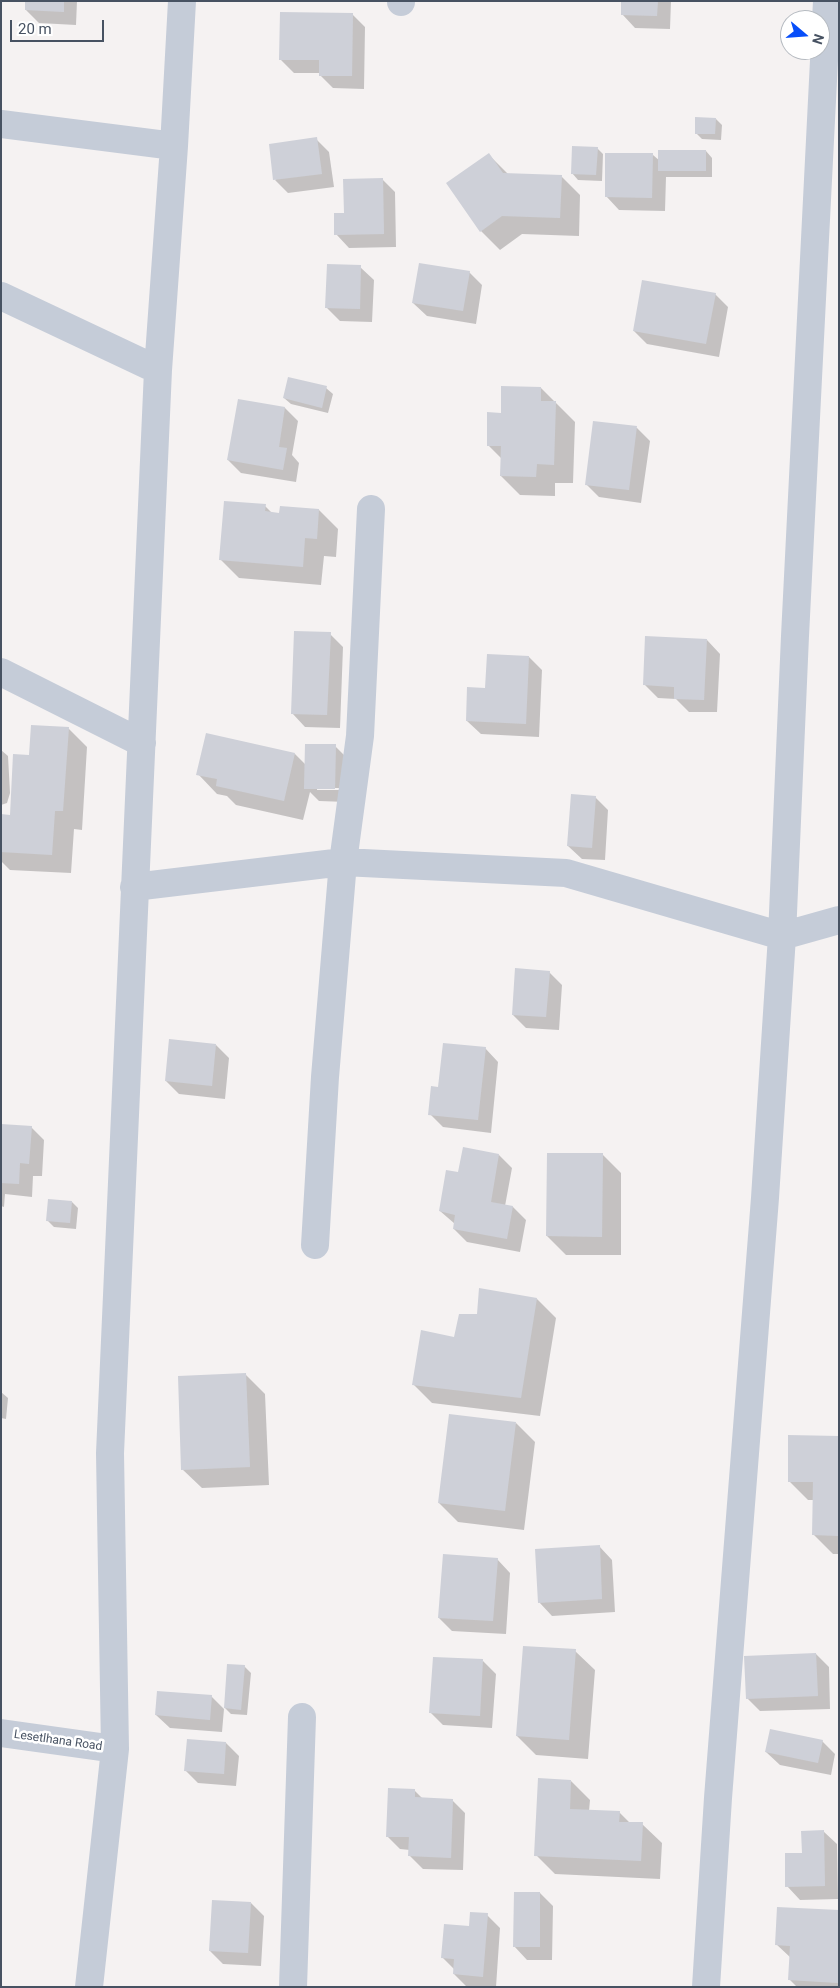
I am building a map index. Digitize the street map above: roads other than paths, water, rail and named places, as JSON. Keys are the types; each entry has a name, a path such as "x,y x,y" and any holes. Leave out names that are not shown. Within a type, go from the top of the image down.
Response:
{"street":[{"path":"89,1987 115,1749 110,1453 158,370 182,1"},
{"path":"706,1987 766,1188 782,936 827,1"},
{"path":"1,124 174,146"},
{"path":"1,296 158,370"},
{"path":"315,1245 325,1076 343,862 360,736 371,509"},
{"path":"1,672 142,743"},
{"path":"134,887 343,862 566,873 782,936 839,920"},
{"path":"293,1987 302,1717"},
{"name":"Lesetlhana Road","path":"1,1733 115,1749"}]}
